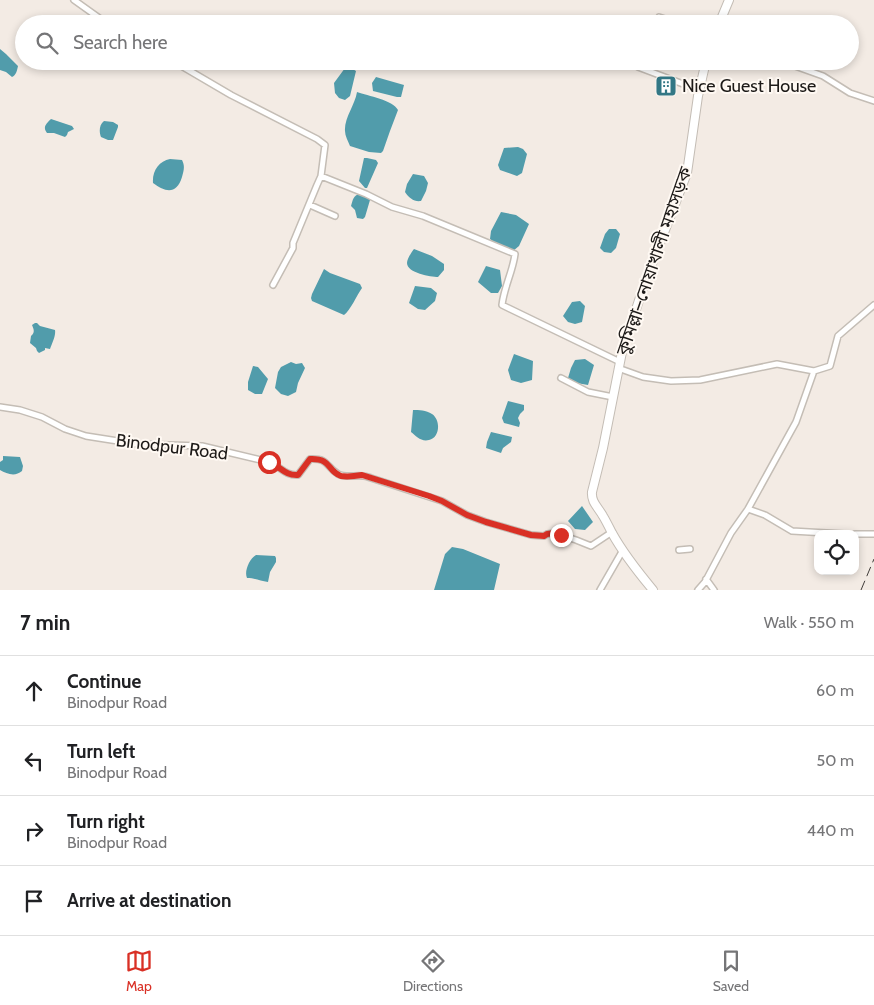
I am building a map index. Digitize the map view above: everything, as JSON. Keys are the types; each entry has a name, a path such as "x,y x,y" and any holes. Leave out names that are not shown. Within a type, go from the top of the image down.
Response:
{"highway":[{"path":"723,15 729,0"},
{"name":"কুমিল্লা–নোয়াখালী মহাসড়ক","path":"653,590 623,550 591,498 622,352 636,307 686,173 704,70"}],"street":[{"path":"74,0 95,15"},
{"path":"188,70 325,145 321,176 293,248 273,285"},
{"path":"646,70 699,90"},
{"path":"806,70 823,76 850,93 874,101"},
{"path":"321,176 366,194 392,207 423,216 515,254 502,305 643,377 671,381 700,380 777,364 814,371 830,366 838,336 874,306"},
{"path":"310,205 335,216"},
{"path":"699,589 731,533 748,509 796,422 814,371"},
{"path":"561,378 588,392 613,397"},
{"name":"Binodpur Road","path":"0,407 20,410 42,417 65,429 86,436 137,444 202,446 269,462 293,476 298,475 310,459 317,459 325,461 340,476 362,475 442,501 467,515 486,522 531,535 544,536 555,533 591,546 612,532"},
{"path":"748,509 765,515 792,530 814,532"},
{"path":"859,534 874,534"},
{"path":"679,550 690,549"},
{"path":"600,590 623,550"},
{"path":"705,581 714,590"}],"water":[{"path":"0,49 15,63 15,70 17,70 12,77 0,70"},
{"path":"344,70 356,71 350,96 345,100 339,98 335,93 334,83"},
{"path":"376,77 404,85 401,97 373,91 372,83"},
{"path":"357,92 386,101 398,110 381,153 369,152 350,146 345,126"},
{"path":"51,119 72,126 74,129 68,132 65,137 54,133 47,133 45,127"},
{"path":"104,121 113,122 118,125 113,140 101,137 100,129"},
{"path":"518,147 527,154 522,173 517,176 500,170 498,165 504,148"},
{"path":"364,158 376,160 378,163 367,188 359,181"},
{"path":"170,159 182,160 184,170 177,187 167,190 153,183 153,179 155,171 160,164"},
{"path":"413,174 424,176 428,183 421,201 412,199 405,192"},
{"path":"360,194 368,197 370,200 363,219 357,218 355,210 351,206 355,197"},
{"path":"501,212 516,215 529,224 519,246 513,251 504,250 490,239 491,231"},
{"path":"609,229 616,229 620,234 616,248 611,253 604,252 600,248"},
{"path":"414,249 432,256 444,264 444,270 438,277 420,274 408,266 410,254"},
{"path":"486,266 500,270 502,286 498,293 491,293 478,282"},
{"path":"324,269 360,284 362,288 344,315 312,301 312,294"},
{"path":"415,286 431,288 437,293 435,301 425,310 418,309 409,303"},
{"path":"580,301 585,306 582,322 575,324 568,322 563,316 572,302"},
{"path":"35,323 55,330 50,349 45,348 45,350 39,353 30,343 34,331 32,325"},
{"path":"514,354 533,361 532,380 521,383 511,380 508,370"},
{"path":"585,359 594,365 588,385 571,382 568,378 575,360"},
{"path":"291,362 296,364 302,363 305,368 296,392 288,396 281,394 275,388 278,372 281,367"},
{"path":"253,366 258,367 268,379 262,394 255,394 248,390 248,382"},
{"path":"508,401 524,405 524,410 518,418 519,427 504,423 502,418"},
{"path":"413,410 427,412 435,417 438,428 433,439 424,440 411,432"},
{"path":"491,432 512,437 511,442 503,448 501,453 486,448"},
{"path":"3,456 20,457 23,466 22,471 17,474 11,474 0,470 0,462 3,460"},
{"path":"582,506 593,522 585,530 575,529 568,521"},
{"path":"452,547 463,549 500,564 494,590 434,590 445,554"},
{"path":"256,555 275,556 276,558 268,582 247,578 248,566 251,559"}],"railway":[{"path":"861,590 874,559"}],"place":[{"name":"Nice Guest House","path":"666,86"}],"route":[{"path":"269,462 293,476 298,475 310,459 317,459 325,461 340,476 362,475 429,496 467,515 486,522 531,535 544,536 555,533 561,535"}]}
